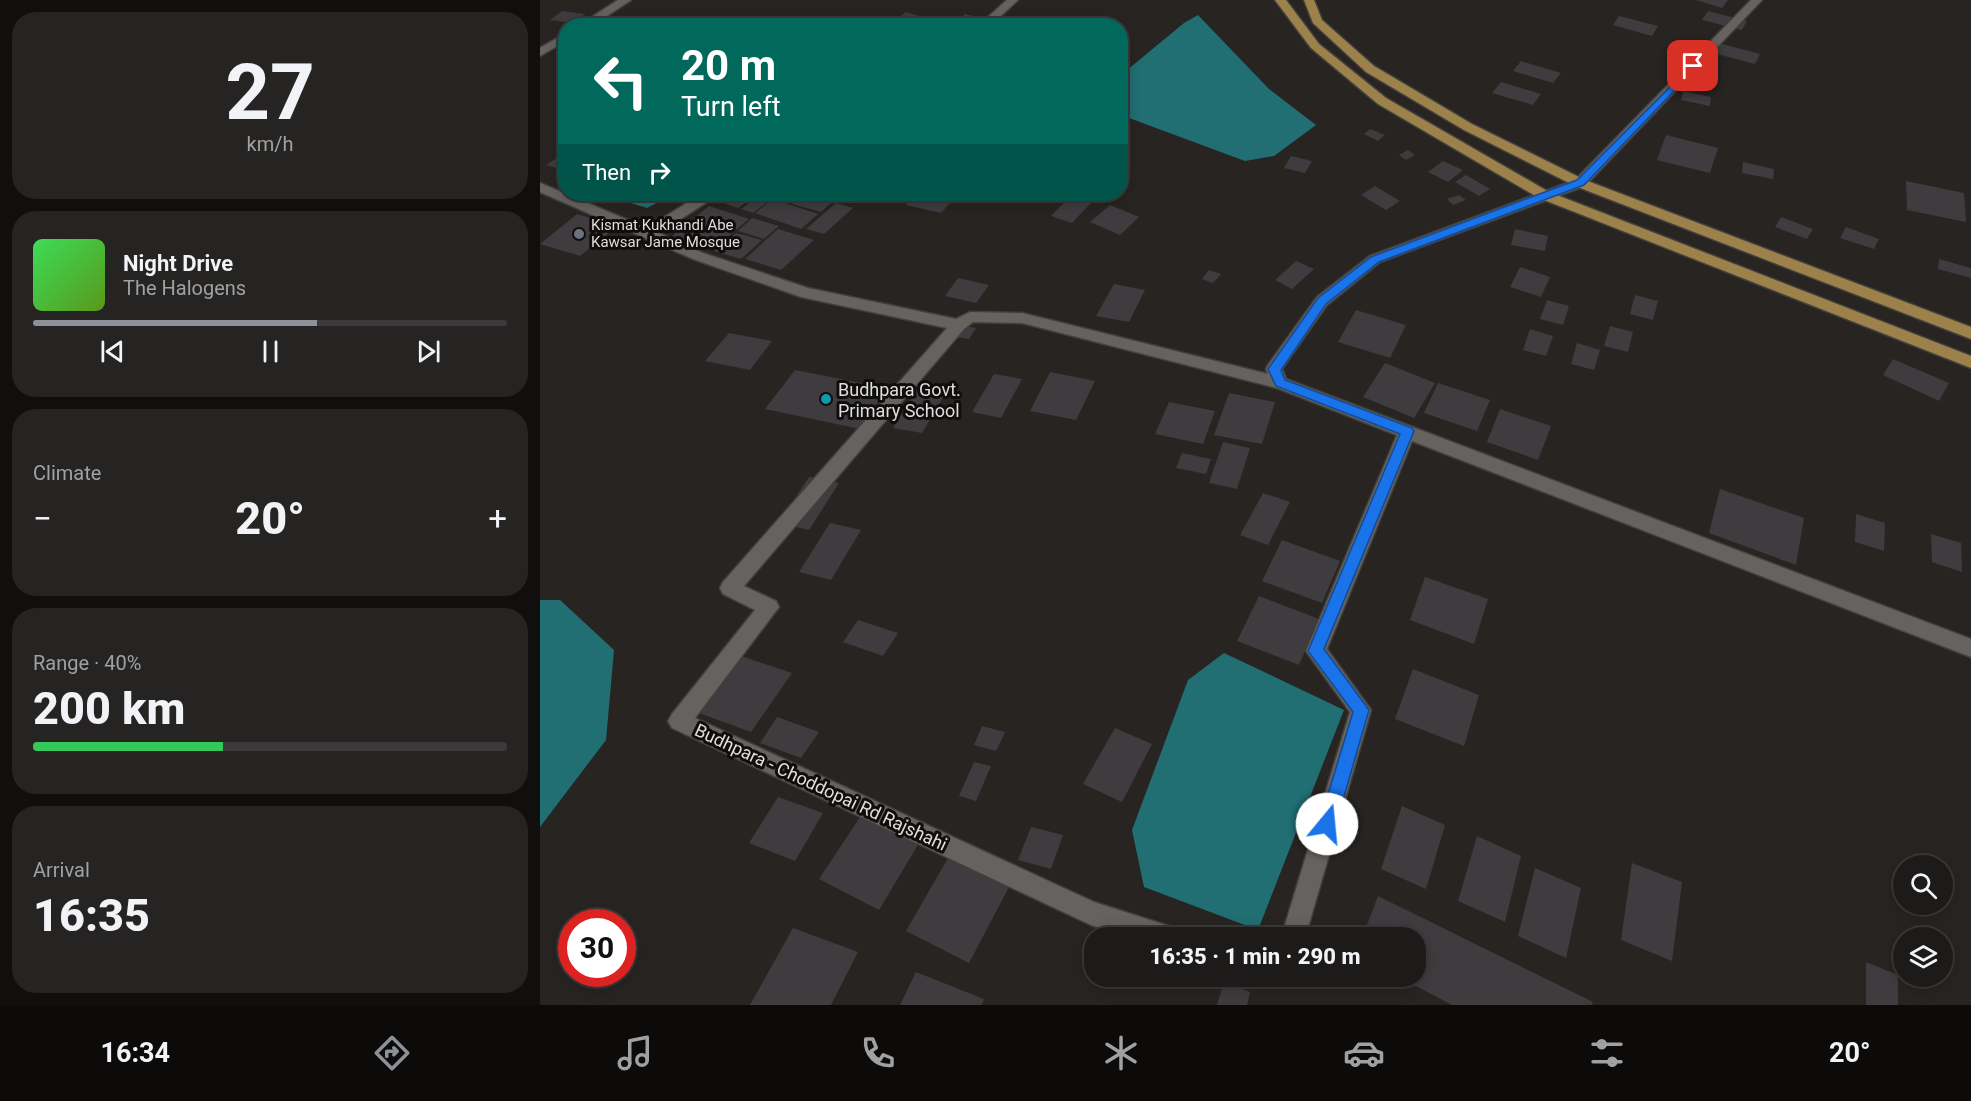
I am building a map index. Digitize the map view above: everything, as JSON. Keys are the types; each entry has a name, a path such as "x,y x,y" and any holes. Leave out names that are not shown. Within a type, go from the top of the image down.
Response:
{"main road":[{"path":"1280,0 1315,46 1382,101 1544,195 1971,362"},
{"path":"1308,0 1317,21 1370,69 1468,127 1580,183 1971,333"}],"street":[{"path":"596,18 626,0"},
{"path":"992,18 1013,0"},
{"path":"1280,383 1274,369 1322,301 1375,259 1580,183 1757,0"},
{"path":"540,53 558,41"},
{"path":"540,187 558,195"},
{"path":"572,201 698,256 806,293 959,325 970,317 1022,318 1280,383 1971,648"},
{"path":"648,234 699,201"},
{"name":"Budhpara - Choddopai Rd Rajshahi","path":"959,325 730,588 769,607 680,721 1090,913 1134,927"},
{"path":"1296,927 1361,710 1316,651 1407,431"}],"water":[{"path":"1198,15 1269,89 1316,125 1274,156 1245,161 1128,118 1128,69 1184,23"},
{"path":"624,201 660,201 647,208"},
{"path":"540,600 560,600 614,650 606,740 540,827"},
{"path":"1224,653 1344,710 1259,927 1250,927 1144,887 1132,830 1188,680"}],"building":[{"path":"1696,0 1728,0 1722,8"},
{"path":"562,11 585,14 580,18 550,20"},
{"path":"1708,11 1747,21 1742,30 1702,20"},
{"path":"906,12 926,18 898,18"},
{"path":"965,14 983,18 960,18"},
{"path":"1619,16 1658,26 1652,36 1613,25"},
{"path":"1719,43 1760,54 1755,64 1713,53"},
{"path":"1521,61 1561,73 1553,83 1513,71"},
{"path":"1501,82 1541,94 1533,105 1492,93"},
{"path":"1683,91 1711,97 1710,106 1681,100"},
{"path":"1370,129 1385,135 1378,141 1364,134"},
{"path":"1666,135 1718,148 1710,173 1657,160"},
{"path":"1408,150 1415,155 1406,160 1399,155"},
{"path":"1291,156 1312,161 1305,173 1284,168"},
{"path":"558,157 558,169 546,165"},
{"path":"1443,161 1463,170 1448,182 1428,172"},
{"path":"1743,162 1774,169 1773,179 1742,173"},
{"path":"1466,175 1490,189 1479,196 1455,182"},
{"path":"1906,181 1964,193 1966,222 1907,210"},
{"path":"1375,186 1400,201 1386,210 1361,195"},
{"path":"1459,195 1466,200 1453,205 1447,199"},
{"path":"718,201 748,201 738,208"},
{"path":"752,201 769,201 753,213 741,209"},
{"path":"770,201 779,201 818,214 801,229 755,213"},
{"path":"796,201 833,201 821,212 792,204"},
{"path":"910,201 952,201 941,213 906,205"},
{"path":"1066,201 1092,202 1072,223 1051,216"},
{"path":"836,203 853,208 824,234 806,229"},
{"path":"1110,205 1139,217 1120,235 1090,222"},
{"path":"709,206 749,219 713,249 672,236"},
{"name":"Kismat Kukhandi Abe Kawsar Jame Mosque","path":"577,214 618,226 580,256 540,244"},
{"path":"1781,217 1813,229 1807,239 1775,227"},
{"path":"752,218 779,226 764,239 738,231"},
{"path":"1846,227 1879,239 1874,249 1840,238"},
{"path":"778,229 814,240 781,270 745,259"},
{"path":"1515,229 1548,236 1545,251 1511,245"},
{"path":"736,233 762,240 741,259 714,251"},
{"path":"1939,259 1971,268 1971,278 1938,269"},
{"path":"1296,261 1314,269 1292,289 1275,280"},
{"path":"1520,267 1550,277 1541,297 1510,287"},
{"path":"1209,270 1221,274 1213,283 1202,279"},
{"path":"958,278 989,285 976,303 945,296"},
{"path":"1114,284 1145,290 1129,322 1096,316"},
{"path":"1635,295 1658,301 1653,320 1630,314"},
{"path":"1547,300 1569,306 1563,325 1540,319"},
{"path":"1356,310 1406,325 1390,358 1338,342"},
{"path":"950,323 976,328 969,339 943,335"},
{"path":"1610,326 1633,332 1628,352 1604,346"},
{"path":"1530,329 1553,336 1546,356 1523,350"},
{"path":"729,333 772,341 750,370 705,361"},
{"path":"1577,343 1600,350 1594,370 1571,364"},
{"path":"1893,359 1949,383 1939,401 1883,375"},
{"path":"1385,363 1435,383 1414,418 1363,397"},
{"name":"Budhpara Govt. Primary School","path":"795,370 887,388 860,429 765,409"},
{"path":"1050,372 1095,381 1076,420 1030,411"},
{"path":"994,374 1022,379 1001,418 972,412"},
{"path":"1438,383 1490,400 1477,431 1424,413"},
{"path":"918,388 945,394 922,433 893,428"},
{"path":"1229,393 1275,402 1262,444 1214,435"},
{"path":"1169,402 1215,411 1203,444 1155,434"},
{"path":"1500,409 1551,426 1538,460 1487,442"},
{"path":"1223,442 1250,448 1237,489 1209,483"},
{"path":"1182,453 1211,459 1206,474 1176,468"},
{"path":"809,477 839,483 809,530 779,523"},
{"path":"1720,489 1804,518 1796,565 1709,533"},
{"path":"1263,493 1290,502 1268,545 1240,535"},
{"path":"1856,514 1885,523 1884,551 1855,542"},
{"path":"830,523 861,530 831,580 799,572"},
{"path":"1931,534 1961,543 1962,572 1932,562"},
{"path":"1282,540 1340,561 1322,603 1262,581"},
{"path":"1425,577 1488,599 1474,644 1410,620"},
{"path":"1259,596 1319,619 1299,665 1237,641"},
{"path":"858,620 898,633 883,656 843,642"},
{"path":"741,656 792,673 751,732 699,713"},
{"path":"1413,669 1479,695 1464,746 1395,719"},
{"path":"777,717 819,732 801,758 760,743"},
{"path":"982,726 1005,732 996,751 974,745"},
{"path":"1115,728 1152,744 1122,802 1083,784"},
{"path":"974,762 991,766 976,801 959,796"},
{"path":"778,797 823,813 795,861 749,843"},
{"path":"1402,806 1445,825 1426,889 1381,869"},
{"path":"864,811 922,838 879,910 819,879"},
{"path":"1031,827 1063,835 1051,869 1018,860"},
{"path":"1477,836 1521,856 1505,922 1458,901"},
{"path":"948,858 1009,887 969,963 906,931"},
{"path":"1632,863 1682,882 1672,961 1621,940"},
{"path":"1535,868 1581,888 1566,958 1518,936"},
{"path":"1378,896 1593,1002 1592,1005 1452,1005 1418,987 1426,987 1426,927 1366,927"},
{"path":"793,928 858,952 831,1005 750,1005"},
{"path":"1866,962 1893,973 1893,987 1898,987 1898,1005 1866,1005"},
{"path":"916,972 984,999 982,1005 900,1005"},
{"path":"1222,987 1237,987 1250,992 1247,1005 1217,1005"}],"place":[{"name":"Kismat Kukhandi Abe Kawsar Jame Mosque","path":"579,234"},
{"name":"Budhpara Govt. Primary School","path":"826,399"}],"route":[{"path":"1327,824 1361,710 1316,651 1407,431 1280,383 1274,369 1322,301 1375,259 1580,183 1693,66"}]}
